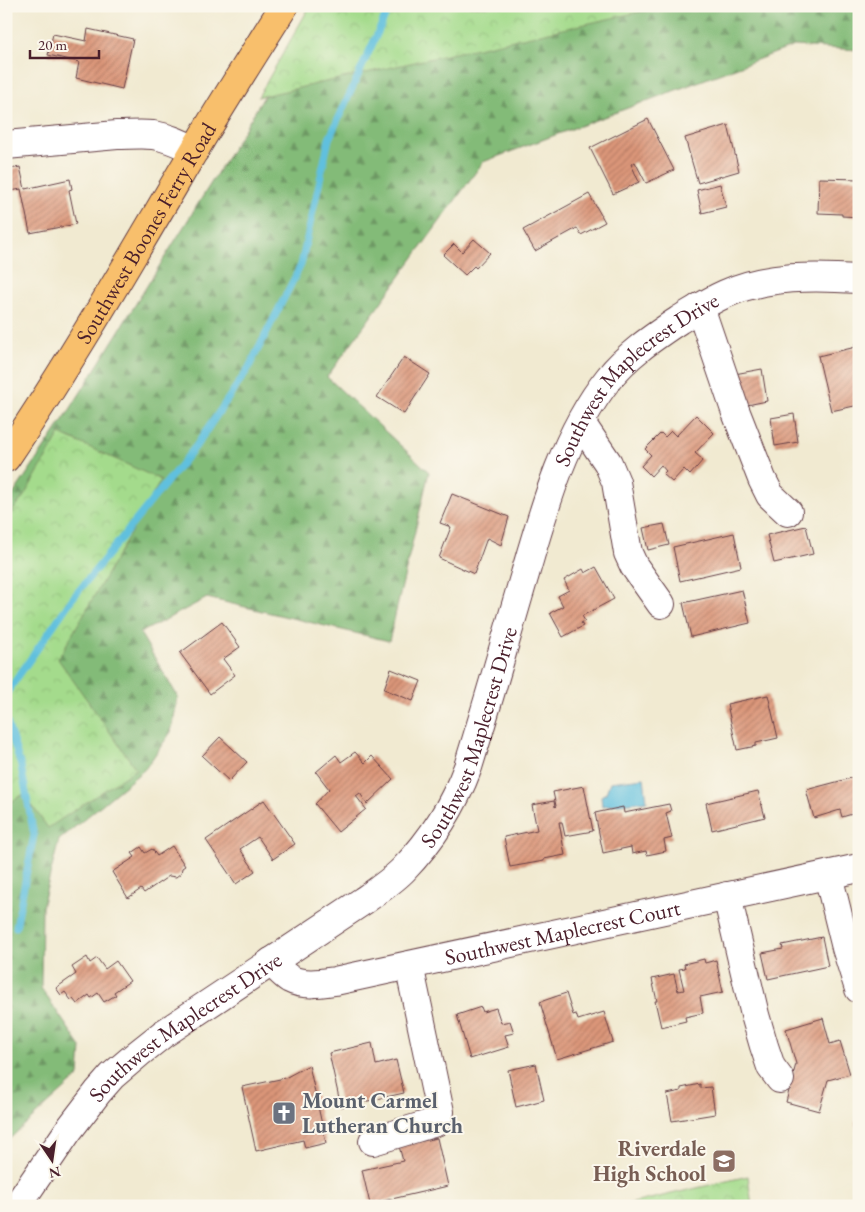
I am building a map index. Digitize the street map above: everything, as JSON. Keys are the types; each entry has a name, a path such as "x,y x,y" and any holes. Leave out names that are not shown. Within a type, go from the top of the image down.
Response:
{"main road":[{"name":"Southwest Boones Ferry Road","path":"6,458 132,259 195,150 284,6"}],"street":[{"path":"6,145 135,134 153,135 170,139 195,150"},
{"name":"Southwest Maplecrest Drive","path":"17,1206 68,1131 112,1076 163,1034 363,901 402,871 432,834 462,782 472,754 543,513 562,463 580,423 609,378 624,361 662,331 725,293 741,287 790,278 859,279"},
{"path":"700,307 735,410 762,479 770,495 788,512"},
{"path":"580,423 608,463 616,482 628,553 634,566 661,604"},
{"name":"Southwest Maplecrest Court","path":"271,962 290,979 303,983 335,981 859,868"},
{"path":"828,875 846,948 859,989"},
{"path":"727,896 755,1015 771,1067 780,1079"},
{"path":"373,1141 436,1122 440,1112 409,965"}],"green space":[{"path":"310,6 666,6 258,97"},
{"path":"316,6 859,6 859,50 794,46 483,162 327,377 429,472 389,641 207,598 140,633 178,697 171,732 145,769 59,840 42,907 41,988 81,1047 79,1076 6,1142 6,505 69,411 244,130"},
{"path":"60,434 161,480 58,659 136,769 48,828 24,794 6,805 6,520 24,496"},
{"path":"748,1176 752,1206 620,1206"}],"water":[{"path":"644,778 647,801 602,806 601,796 606,793 610,782"}],"building":[{"path":"88,29 133,39 122,89 76,78 79,62 48,55 53,34 86,41"},
{"path":"648,119 674,170 646,183 635,162 631,164 639,182 613,194 590,148"},
{"path":"728,125 739,171 698,183 685,138"},
{"path":"20,167 25,189 70,179 72,189 69,190 76,224 30,233 21,189 6,192 6,170"},
{"path":"819,178 859,179 859,217 818,213"},
{"path":"720,184 726,207 702,213 697,190"},
{"path":"589,194 605,222 581,235 577,228 535,251 523,230"},
{"path":"474,239 490,253 476,268 474,266 465,275 443,255 454,244 462,252"},
{"path":"855,344 859,344 859,377 857,377 859,405 831,411 818,356 856,347"},
{"path":"404,357 430,374 404,414 377,397"},
{"path":"762,369 767,401 737,407 729,375"},
{"path":"794,414 798,442 775,446 771,418"},
{"path":"696,415 714,433 695,453 703,460 690,475 684,469 672,482 663,474 666,471 661,465 651,476 641,466 651,455 645,449 661,433 665,437 671,431 676,436"},
{"path":"452,494 509,517 501,545 487,538 474,574 439,558 451,527 440,523"},
{"path":"664,524 669,545 648,550 643,528"},
{"path":"806,526 813,554 774,563 767,535"},
{"path":"734,533 741,567 680,581 673,547"},
{"path":"596,567 614,599 582,616 585,621 581,623 583,626 563,637 550,613 563,606 558,596 569,590 564,580 583,569 585,573"},
{"path":"742,590 750,623 691,637 683,603"},
{"path":"222,622 240,647 223,659 235,675 210,694 180,653"},
{"path":"391,669 421,681 413,701 384,689"},
{"path":"768,695 778,738 737,750 727,704"},
{"path":"220,737 247,762 229,781 202,756"},
{"path":"355,752 365,763 372,756 393,779 367,804 360,793 356,796 366,809 338,832 315,804 329,789 316,772 336,755 341,762"},
{"path":"859,776 859,812 842,817 840,810 814,818 806,790"},
{"path":"584,786 593,831 565,836 562,822 559,822 565,855 510,867 504,837 537,830 532,805 554,801 555,807 553,792"},
{"path":"758,791 765,817 712,830 706,803"},
{"path":"264,800 295,844 273,859 258,837 240,849 255,871 236,884 206,840"},
{"path":"669,804 671,811 666,813 672,838 664,840 666,851 647,855 646,851 632,854 631,847 603,853 595,813 623,807 624,813"},
{"path":"172,846 185,866 182,868 181,873 176,877 169,876 144,893 141,889 128,898 112,872 135,857 132,853 141,847 145,853 152,849 157,856"},
{"path":"822,937 828,966 768,979 762,953 783,949 782,945"},
{"path":"87,957 90,963 97,958 105,969 116,961 130,981 114,992 116,995 104,1002 98,993 91,998 89,995 77,1004 65,992 61,995 56,988 76,974 72,967"},
{"path":"704,959 705,963 716,960 723,992 700,997 703,1013 685,1017 686,1021 661,1027 652,979 674,974 678,991 684,990 679,969 685,968 684,964"},
{"path":"566,993 573,1015 576,1014 578,1020 604,1012 613,1042 557,1059 540,1002"},
{"path":"481,1007 483,1012 496,1008 501,1023 510,1021 514,1033 505,1035 509,1047 470,1059 457,1015"},
{"path":"823,1018 830,1044 840,1041 850,1074 828,1080 819,1111 786,1102 796,1064 786,1029"},
{"path":"372,1043 376,1065 396,1060 404,1093 341,1107 329,1053"},
{"path":"536,1064 544,1100 516,1107 508,1070"},
{"name":"Mount Carmel Lutheran Church","path":"309,1065 326,1143 305,1148 303,1140 256,1151 242,1087 285,1078"},
{"path":"700,1084 700,1088 711,1087 715,1114 672,1121 667,1094 681,1091 681,1088"},
{"path":"859,1121 859,1135 858,1135 855,1122"},
{"path":"437,1138 448,1186 370,1204 362,1170 403,1161 399,1146"}],"waterway":[{"path":"6,694 72,599 196,446 248,369 301,265 329,139 390,6"},
{"path":"6,719 21,766 34,835 16,927"}],"place":[{"name":"Mount Carmel Lutheran Church","path":"284,1113"},
{"name":"Riverdale High School","path":"724,1161"}]}
